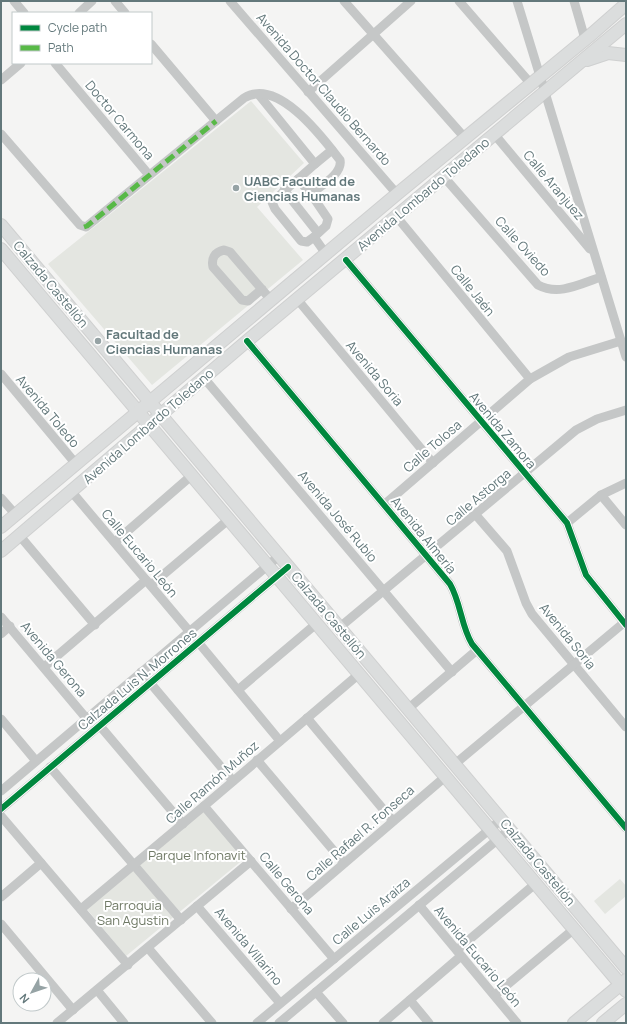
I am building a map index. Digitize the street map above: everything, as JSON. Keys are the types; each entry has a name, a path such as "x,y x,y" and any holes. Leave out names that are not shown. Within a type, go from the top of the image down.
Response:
{"main road":[{"name":"Avenida Lombardo Toledano","path":"1,527 626,4"},
{"name":"Avenida Lombardo Toledano","path":"1,551 247,341 346,260 396,216 495,135 626,24"},
{"path":"580,62 608,53 626,55"},
{"path":"373,236 379,226 400,207 402,201 398,194"},
{"name":"Calzada Castellón","path":"1,224 288,567 510,828 626,968"},
{"name":"Calzada Castellón","path":"1,249 276,578 535,884 624,985"},
{"path":"297,299 295,293 298,287 319,265 326,254"},
{"path":"247,341 254,331 273,312 274,306 269,302"},
{"path":"574,1023 624,985"},
{"path":"603,1023 626,1004"}],"street":[{"path":"14,1 23,12"},
{"path":"80,12 92,1"},
{"path":"115,1 124,12"},
{"name":"Avenida Doctor Claudio Bernardo","path":"230,1 398,194"},
{"path":"344,1 465,138"},
{"path":"308,92 411,1"},
{"path":"459,1 536,80 545,92 626,357"},
{"path":"517,1 536,80"},
{"path":"574,1 586,39"},
{"path":"152,45 216,121"},
{"path":"1,80 20,64"},
{"name":"Doctor Carmona","path":"56,64 149,175"},
{"path":"259,95 315,164"},
{"path":"1,134 80,225 84,227 247,97 259,95 274,97 290,106 340,160 340,168 311,194"},
{"name":"Calle Aranjuez","path":"495,135 593,252"},
{"path":"298,179 328,218 326,226 307,242 301,241 275,209 273,201 284,190 332,150"},
{"name":"Calle Oviedo","path":"444,177 538,285 551,290 558,290 601,277"},
{"path":"284,190 316,235 326,254"},
{"name":"Calle Jaén","path":"396,216 530,379"},
{"path":"260,291 248,301 240,299 213,267 215,254 224,250 230,252 269,302"},
{"name":"Avenida Zamora","path":"346,260 567,523 586,575 625,623"},
{"name":"Avenida Soria","path":"297,299 433,463"},
{"name":"Avenida Almería","path":"247,341 427,555 453,589 465,630 477,650 626,828"},
{"name":"Calle Tolosa","path":"385,504 530,379 569,357 621,341"},
{"name":"Avenida Toledo","path":"1,374 76,464"},
{"name":"Avenida José Rubio","path":"204,378 452,672"},
{"name":"Calle Astorga","path":"340,627 587,423 626,410"},
{"path":"115,542 191,476"},
{"path":"567,523 601,495 626,483"},
{"name":"Calle Eucario León","path":"71,491 189,631"},
{"path":"601,495 626,525"},
{"path":"1,498 16,515"},
{"name":"Avenida Soria","path":"475,514 507,550 529,608 573,664 626,727"},
{"path":"44,667 228,520"},
{"path":"19,535 95,625"},
{"name":"Calzada Luis N. Morrones","path":"1,791 279,556"},
{"name":"Calzada Luis N. Morrones","path":"1,809 288,567"},
{"name":"Avenida Gerona","path":"1,617 86,718"},
{"path":"455,764 573,664 625,623"},
{"path":"238,690 316,624"},
{"path":"1,634 10,626"},
{"path":"198,642 280,741"},
{"path":"408,708 477,650"},
{"path":"140,672 233,782"},
{"name":"Calle Ramón Muñoz","path":"81,909 233,782 358,674"},
{"path":"307,718 393,821"},
{"path":"1,719 36,761"},
{"path":"100,726 183,824"},
{"path":"257,760 344,863"},
{"path":"50,767 135,864 181,920"},
{"name":"Calle Rafael R. Fonseca","path":"292,909 445,777"},
{"name":"Calle Gerona","path":"204,806 334,959"},
{"path":"1,816 128,965"},
{"name":"Calle Luis Araiza","path":"257,1023 502,819"},
{"name":"Calle Luis Araiza","path":"279,1023 510,828"},
{"path":"58,1023 251,861"},
{"path":"1,897 41,863"},
{"path":"383,1023 410,1000 535,884"},
{"name":"Avenida Eucario León","path":"419,905 517,1023"},
{"name":"Avenida Villarino","path":"197,906 280,1003"},
{"path":"385,917 393,927"},
{"path":"1,924 73,1010"},
{"path":"495,996 574,929"},
{"path":"148,948 212,1023"},
{"path":"97,990 124,1023"},
{"path":"316,992 342,1023"},
{"path":"410,1000 429,1023"}],"green space":[{"path":"251,101 304,163 257,207 303,260 152,385 48,264"},
{"name":"Parque Infonavit","path":"202,809 245,858 126,956 86,908"},
{"path":"620,879 626,886 626,896 605,914 594,901"}],"marked path":[{"path":"84,227 216,121"}],"cycle path":[{"path":"346,260 567,523 586,575 626,625"},
{"path":"247,341 450,584 457,599 465,630 472,644 626,828"},
{"path":"1,809 288,567"}],"place":[{"name":"UABC Facultad de Ciencias Humanas","path":"236,188"},
{"name":"Facultad de Ciencias Humanas","path":"98,341"}],"park label":[{"name":"Parroquia San Agustin","path":"133,912"}]}
